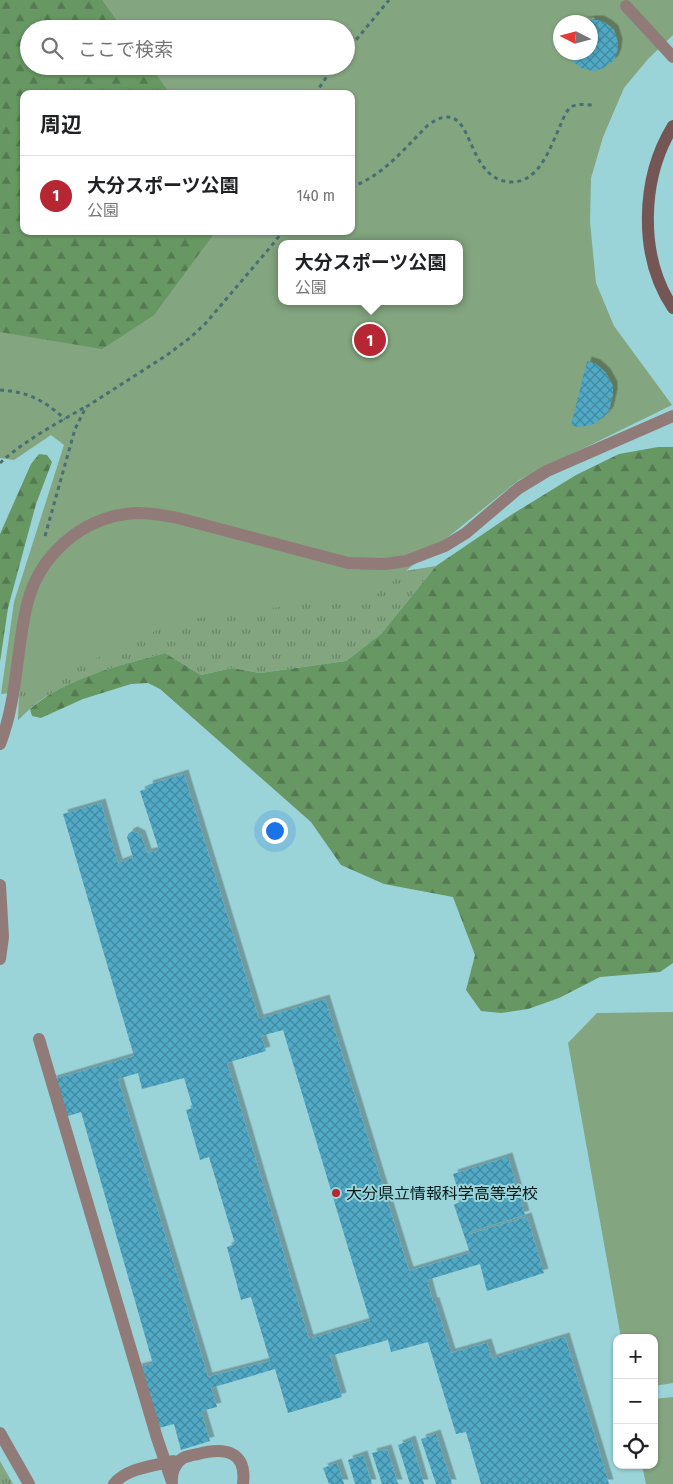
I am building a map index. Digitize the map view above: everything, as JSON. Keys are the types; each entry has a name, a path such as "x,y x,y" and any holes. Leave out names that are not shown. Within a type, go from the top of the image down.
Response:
{"street":[{"path":"623,3 673,58"},
{"path":"673,126 658,160 650,189 647,225 656,273 673,308"},
{"path":"0,744 12,704 26,607 37,576 58,547 76,533 97,522 116,516 136,513 158,514 348,563 384,564 406,561 446,546 466,533 519,488 548,471 673,416"},
{"path":"0,885 3,937 0,959"},
{"path":"39,1039 154,1429 172,1482"},
{"path":"0,1433 28,1484"},
{"path":"114,1484 118,1479 132,1471 222,1450 232,1453 240,1462 244,1472 243,1484"},
{"path":"172,1482 174,1467 182,1458"}],"path":[{"path":"355,41 389,0"},
{"path":"318,90 328,75"},
{"path":"355,186 367,182 381,171 436,119 448,117 458,121 463,127 478,160 494,178 514,182 524,179 532,174 542,162 570,108 581,104 593,105"},
{"path":"0,463 20,446 86,407 167,355 191,337 261,259 279,235"},
{"path":"0,390 18,392 40,400 64,419"},
{"path":"44,540 75,430 86,407"}],"green space":[{"path":"0,0 208,0 195,20 20,20 20,75 178,75 193,90 20,90 20,235 240,235 113,364 0,343"},
{"path":"102,0 673,0 673,35 648,59 624,88 603,137 591,178 590,222 596,283 614,326 672,405 519,480 377,594 177,621 26,691 1,694 14,602 64,445 51,435 14,460 0,458 0,332 102,349 154,315 213,235 355,235 355,90 167,90 156,75 355,75 355,20 116,20"},
{"path":"658,447 673,447 673,963 660,972 600,977 559,998 528,1009 501,1013 481,1011 466,990 475,955 453,897 384,884 341,865 311,822 160,689 148,683 131,684 83,699 41,718 32,716 30,709 60,689 94,674 165,653 201,675 232,668 260,673 346,661 381,634 436,566 511,515 576,475 619,454"},
{"path":"39,454 47,455 52,462 36,504 8,608 0,662 0,534 31,464"},
{"path":"436,566 381,634 346,661 260,673 232,668 201,675 165,653 99,672 67,685 38,702 18,720 19,694 25,682 33,620 355,579"},
{"path":"673,1012 673,1383 658,1385 658,1334 620,1334 568,1043 597,1013"},
{"path":"673,1397 673,1484 646,1484 643,1469 658,1469 658,1399"},
{"path":"0,1461 13,1484 0,1484"}],"building":[{"path":"598,20 607,24 614,30 618,43 614,60 604,68 595,71 579,67 572,60 598,60"},
{"path":"587,361 596,364 606,373 613,386 613,394 609,411 604,417 592,425 578,427 571,425"},
{"path":"184,774 259,1019 325,999 409,1271 470,1253 454,1205 461,1201 453,1174 508,1157 525,1215 469,1232 470,1234 527,1217 544,1273 487,1291 480,1264 427,1280 433,1302 435,1302 451,1353 487,1343 492,1359 565,1337 609,1484 481,1484 466,1432 456,1434 428,1342 391,1352 388,1340 330,1356 342,1397 288,1413 275,1369 211,1388 217,1407 201,1411 210,1441 181,1450 174,1424 155,1429 137,1368 153,1364 81,1112 62,1118 52,1080 134,1056 63,814 101,803 118,863 133,858 127,837 133,831 141,835 147,853 159,850 140,791 149,788 148,785","holes":["283,1030 370,1321 309,1339 227,1063 266,1051 261,1036","138,1073 142,1089 184,1078 193,1108 186,1110 200,1160 209,1157 235,1244 227,1247 241,1300 251,1297 270,1361 208,1377 118,1079"]},
{"path":"436,1434 452,1484 436,1484 421,1439"},
{"path":"411,1440 424,1484 410,1484 398,1445"},
{"path":"387,1449 398,1484 382,1484 372,1453"},
{"path":"363,1455 372,1484 355,1484 348,1460"},
{"path":"337,1463 344,1484 329,1484 323,1468"}],"place":[{"name":"大分スポーツ公園","path":"370,340"},
{"name":"大分県立情報科学高等学校","path":"336,1193"}]}
